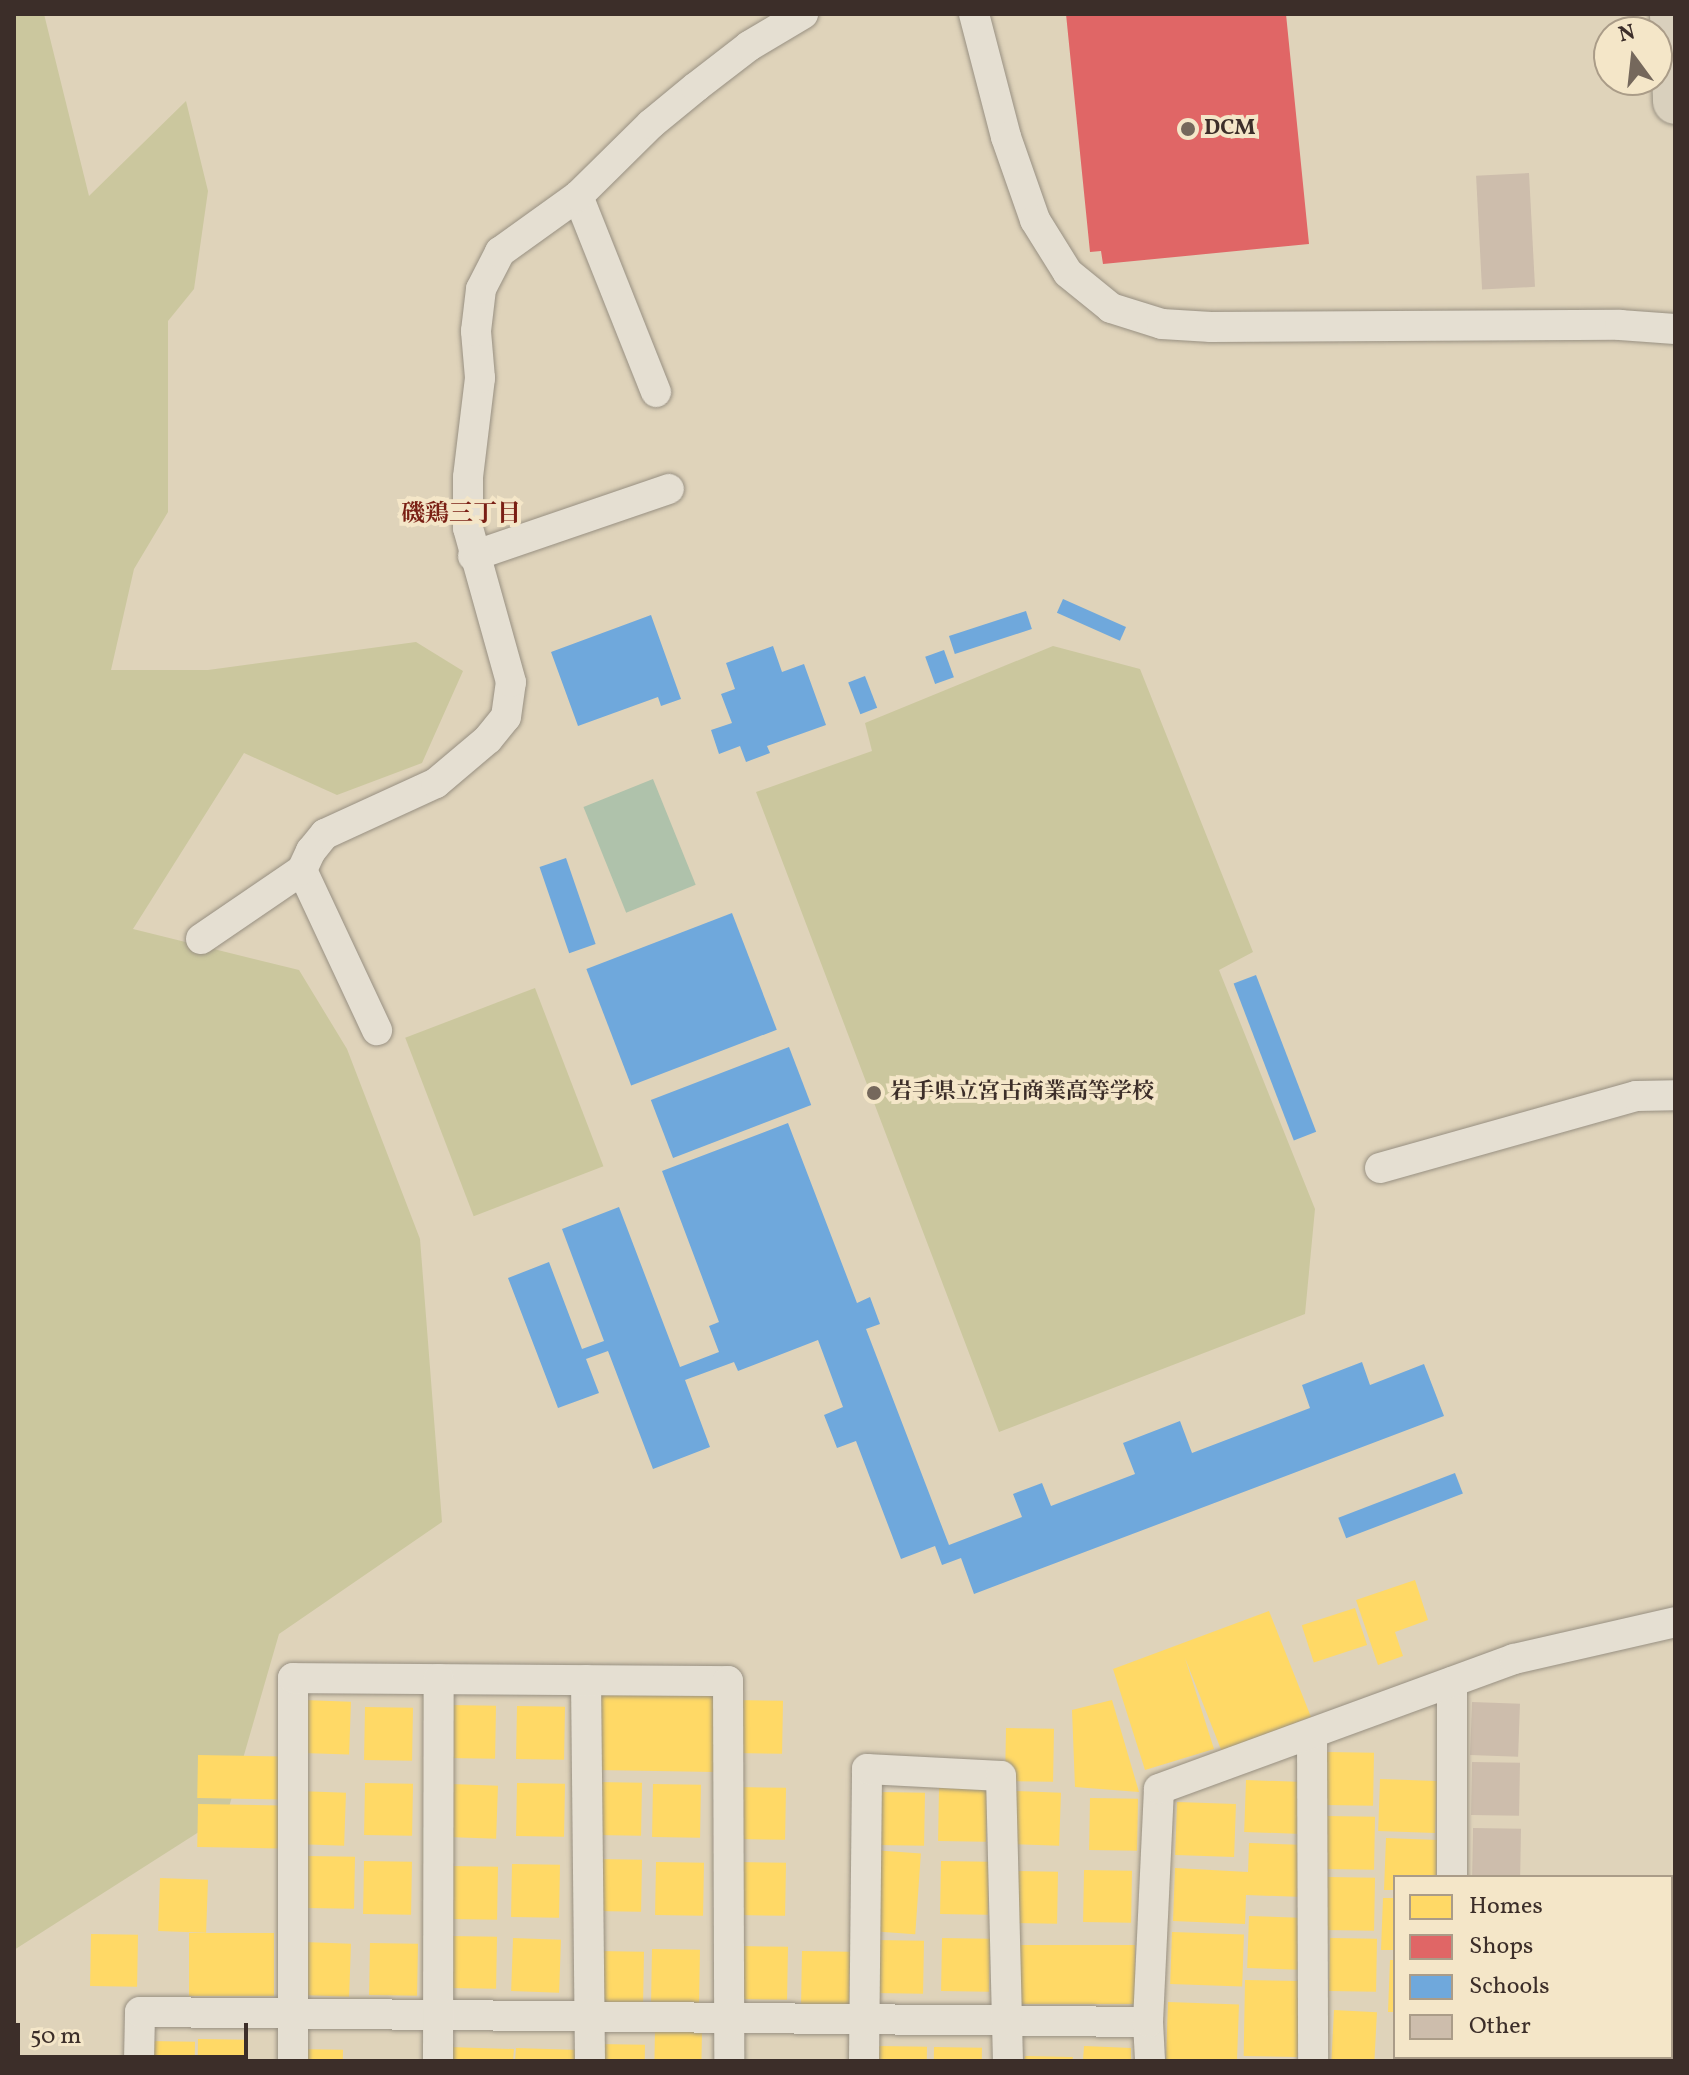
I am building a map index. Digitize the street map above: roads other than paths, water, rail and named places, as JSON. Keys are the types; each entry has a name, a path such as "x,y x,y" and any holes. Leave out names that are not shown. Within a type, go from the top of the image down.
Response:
{"highway":[{"path":"1672,14 1675,102"}],"street":[{"path":"201,939 302,870 311,851 325,834 436,783 488,739 506,717 511,682 473,556 468,528 468,477 480,378 476,331 481,289 500,252 578,196 651,124 696,87 749,46 803,14"},
{"path":"974,14 1006,137 1035,220 1068,273 1111,308 1162,324 1211,327 1620,325 1675,329"},
{"path":"578,196 656,392"},
{"path":"473,556 669,489"},
{"path":"302,870 377,1030"},
{"path":"1380,1168 1636,1096 1675,1095"},
{"path":"1150,2061 1148,2022 1159,1789 1514,1659 1675,1622"},
{"path":"293,2061 293,1678 728,1681 729,2061"},
{"path":"438,2061 439,1679"},
{"path":"586,1680 590,2061"},
{"path":"1452,1682 1452,1875"},
{"path":"1312,1734 1313,2061"},
{"path":"864,2061 867,1769 1001,1776 1008,2061"},
{"path":"139,2061 140,2012 1008,2024 1148,2022"}],"place":[{"name":"DCM","path":"1188,129"},
{"name":"岩手県立宮古商業高等学校","path":"874,1093"}],"district":[{"name":"磯鶏三丁目","path":"461,516"}]}
